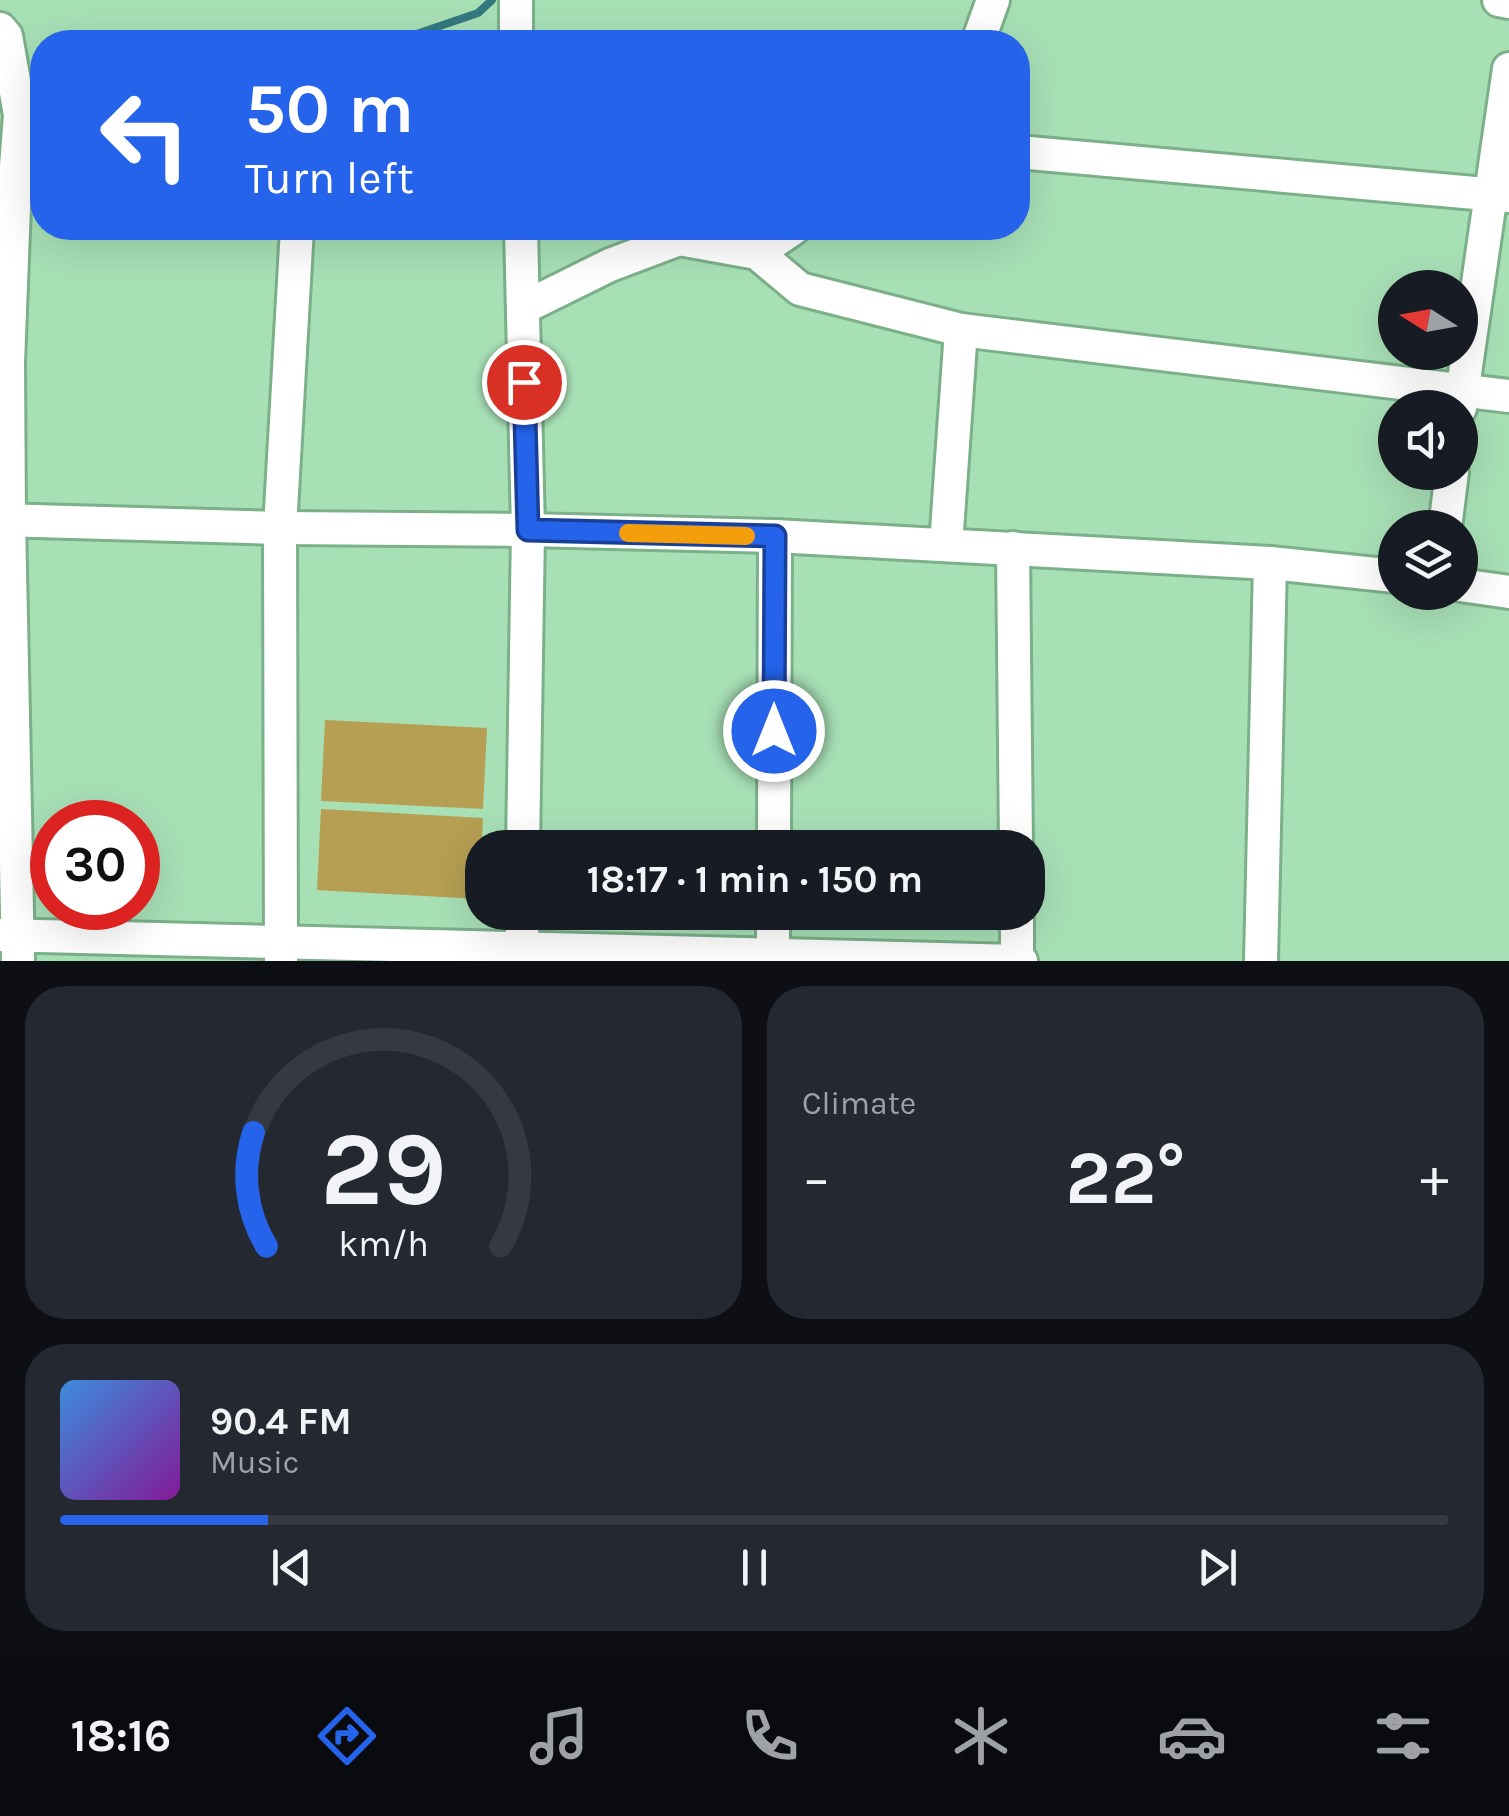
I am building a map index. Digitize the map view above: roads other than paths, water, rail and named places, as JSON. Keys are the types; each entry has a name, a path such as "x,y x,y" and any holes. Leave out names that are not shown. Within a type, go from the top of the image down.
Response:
{"street":[{"path":"516,0 516,30"},
{"path":"982,30 993,0"},
{"path":"1499,0 1509,2"},
{"path":"0,29 6,36 20,115 4,520 12,944 281,952 1019,961 1017,930"},
{"path":"1463,390 1500,195 1509,68"},
{"path":"1030,153 1500,195"},
{"path":"281,952 280,528 296,240"},
{"path":"521,240 528,530 523,830"},
{"path":"523,308 656,240"},
{"path":"700,240 757,253 800,290 962,330 1396,390"},
{"path":"757,253 776,240"},
{"path":"946,545 962,330"},
{"path":"1478,398 1509,396"},
{"path":"4,520 775,536 1270,563 1378,574"},
{"path":"774,830 775,536"},
{"path":"1013,548 1016,830"},
{"path":"1261,961 1270,563"},
{"path":"1478,587 1509,592"},
{"path":"773,930 773,956"}],"waterway":[{"path":"428,30 478,13 492,0"}]}
